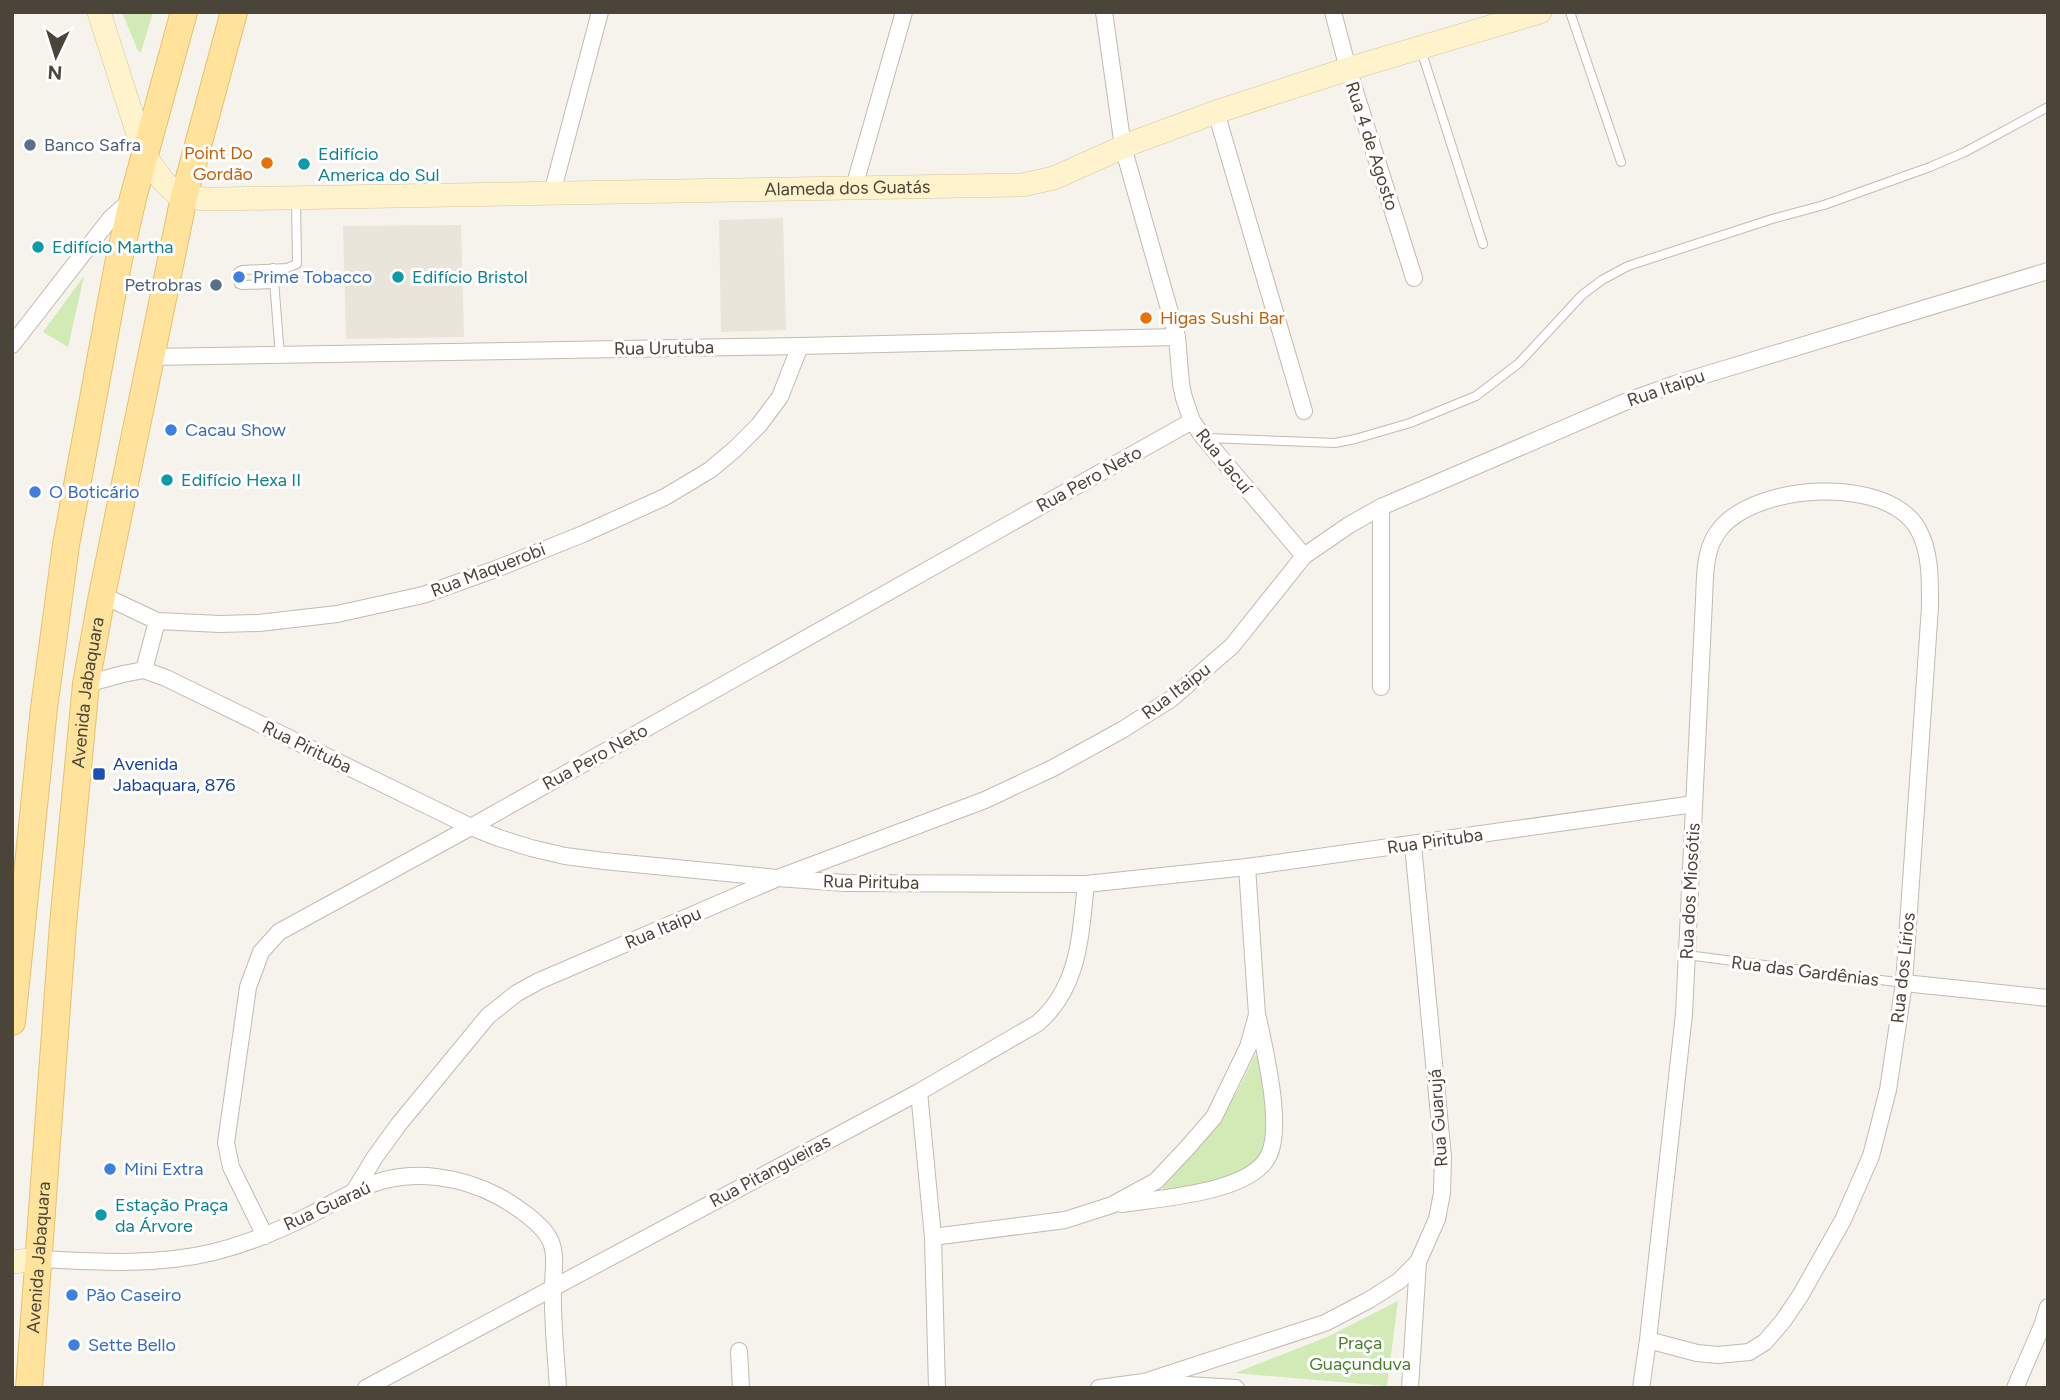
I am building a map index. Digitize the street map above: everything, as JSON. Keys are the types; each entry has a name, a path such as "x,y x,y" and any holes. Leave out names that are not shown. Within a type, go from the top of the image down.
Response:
{"main road":[{"path":"12,1022 44,708 66,545 118,264 133,198 184,12"},
{"name":"Avenida Jabaquara","path":"29,1388 63,924 86,684 184,197 234,12"}],"street":[{"path":"99,12 145,156 164,182 184,197"},
{"path":"552,193 600,12"},
{"path":"854,187 904,12"},
{"name":"Rua Jacuí","path":"1104,12 1123,147 1177,337 1181,384 1192,421 1304,556"},
{"name":"Rua 4 de Agosto","path":"1333,12 1348,69 1414,278"},
{"name":"Alameda dos Guatás","path":"184,197 296,198 1031,184 1054,178 1123,147 1216,112 1348,69 1540,12"},
{"path":"1216,112 1304,411"},
{"path":"12,345 110,219 133,198"},
{"name":"Rua Itaipu","path":"353,1193 399,1124 488,1016 503,1002 539,981 778,878 985,800 1053,768 1122,730 1171,699 1232,646 1304,556 1381,507 1625,402 1675,384 2048,271"},
{"name":"Rua Urutuba","path":"150,357 1177,337"},
{"name":"Rua Maquerobi","path":"102,595 157,621 259,624 337,614 423,594 496,569 665,497 710,470 759,425 780,397 800,346"},
{"name":"Rua Pero Neto","path":"265,1236 231,1167 226,1143 248,987 261,952 279,932 471,827 1192,421"},
{"name":"Rua dos Miosótis","path":"1641,1388 1684,1014 1708,555 1720,528 1751,506 1814,491 1844,491"},
{"name":"Rua dos Lírios","path":"1648,1340 1697,1353 1729,1355 1749,1352 1765,1342 1800,1296 1843,1220 1871,1156 1888,1090 1904,983 1930,577 1927,553 1917,528 1903,512 1892,504 1844,491"},
{"path":"1381,507 1381,687"},
{"path":"86,684 144,670 157,621"},
{"name":"Rua Pirituba","path":"144,670 166,678 471,827 499,838 565,856 778,878 845,883 1086,884 1247,867 1694,804"},
{"name":"Rua Guarujá","path":"1410,1388 1418,1262 1437,1219 1442,1193 1443,1157 1413,845"},
{"path":"933,1237 1065,1220 1112,1205 1192,1194 1229,1185 1254,1174 1269,1157 1274,1125 1270,1073 1257,1015 1247,867"},
{"name":"Rua Pitangueiras","path":"366,1388 919,1092 1031,1028 1052,1011 1072,974 1080,944 1086,884"},
{"name":"Rua das Gardênias","path":"1904,983 2048,998"},
{"path":"1112,1205 1156,1181 1214,1116 1248,1047 1257,1015"},
{"path":"919,1092 933,1237 937,1388"},
{"name":"Rua Guaraú","path":"39,1259 113,1263 161,1260 214,1252 265,1236 374,1183 398,1177 431,1177 467,1183 517,1206 550,1239 555,1264 552,1288 558,1388"},
{"path":"12,1262 39,1259"},
{"path":"1099,1388 1144,1382 1325,1323 1399,1281 1418,1262"},
{"path":"2015,1388 2045,1328 2048,1307"},
{"path":"740,1351 741,1388"},
{"path":"1144,1382 1236,1388"}],"lane":[{"path":"1570,12 1621,162"},
{"path":"1420,48 1483,244"},
{"path":"1204,438 1335,443 1410,423 1476,396 1490,387 1519,363 1582,295 1628,266 1824,205 1930,167 1965,152 2048,107"},
{"path":"274,284 239,284 238,272 297,264 296,198"},
{"path":"273,268 280,356"},
{"name":"Rua das Gardênias","path":"1687,955 1904,983"}],"shaded area":[{"path":"783,218 786,330 721,332 719,220"},
{"path":"461,225 464,337 346,339 343,226"}],"green space":[{"path":"122,12 153,12 141,52 138,51"},
{"path":"84,276 68,347 43,332"},
{"path":"1255,1055 1263,1058 1266,1074 1267,1142 1262,1157 1249,1171 1170,1193 1163,1190 1164,1181 1210,1132 1237,1092"},
{"name":"Praça Guaçunduva","path":"1398,1301 1387,1386 1235,1373 1327,1337"}],"place":[{"name":"Banco Safra","path":"30,145"},
{"name":"Point Do Gordão","path":"267,163"},
{"name":"Edifício America do Sul","path":"304,164"},
{"name":"Edifício Martha","path":"38,247"},
{"name":"Prime Tobacco","path":"239,277"},
{"name":"Edifício Bristol","path":"398,277"},
{"name":"Petrobras","path":"216,285"},
{"name":"Higas Sushi Bar","path":"1146,318"},
{"name":"Cacau Show","path":"171,430"},
{"name":"Edifício Hexa II","path":"167,480"},
{"name":"O Boticário","path":"35,492"},
{"name":"Avenida Jabaquara, 876","path":"99,774"},
{"name":"Mini Extra","path":"110,1169"},
{"name":"Estação Praça da Árvore","path":"101,1215"},
{"name":"Pão Caseiro","path":"72,1295"},
{"name":"Sette Bello","path":"74,1345"}]}
